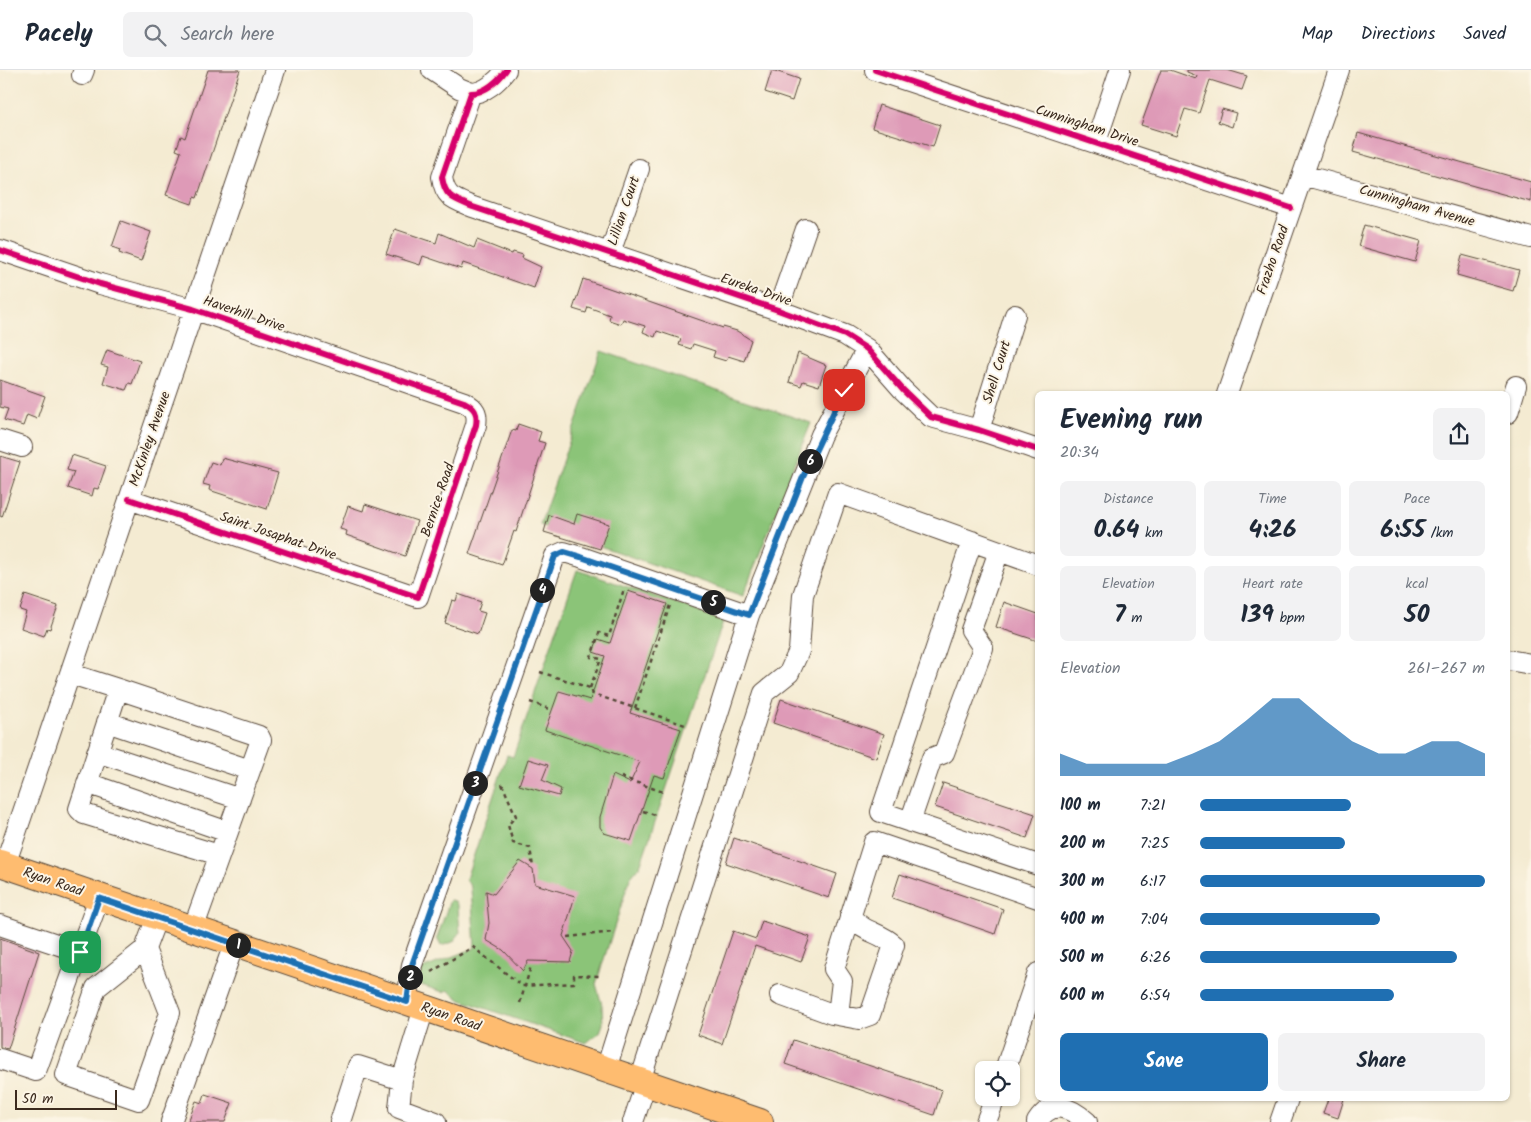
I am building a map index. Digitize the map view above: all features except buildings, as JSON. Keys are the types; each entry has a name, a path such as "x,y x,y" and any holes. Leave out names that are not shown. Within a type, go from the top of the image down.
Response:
{"main road":[{"name":"Ryan Road","path":"2,864 755,1121"}],"street":[{"name":"McKinley Avenue","path":"2,864 71,674 275,70"},
{"path":"432,70 459,88 471,93 485,90 500,78 506,70"},
{"name":"Cunningham Drive","path":"875,70 1291,208"},
{"path":"1096,142 1120,70"},
{"name":"Frazho Road","path":"1228,391 1339,70"},
{"name":"Eureka Drive","path":"471,93 442,177 444,189 452,198 473,207 778,310 845,336 867,349 903,390 932,417 979,430 1035,449"},
{"name":"Lillian Court","path":"610,253 639,169"},
{"name":"Cunningham Avenue","path":"1303,174 1531,238"},
{"path":"778,310 806,229"},
{"name":"Haverhill Drive","path":"0,250 100,284 193,309 464,402 476,411"},
{"name":"Shell Court","path":"979,430 1015,315"},
{"path":"606,1069 749,615 821,435 867,349"},
{"path":"1510,406 1516,386"},
{"name":"Bernice Road","path":"418,597 476,425 476,411"},
{"path":"0,440 22,447"},
{"path":"633,1122 643,1082 764,693 789,673 799,651 802,595 838,493 1035,563"},
{"name":"Saint Josaphat Drive","path":"130,499 418,597"},
{"path":"838,1016 842,981 834,969 874,842 881,812 972,541"},
{"path":"910,822 932,758 944,753 983,648 971,630 999,551"},
{"path":"436,1122 397,1115 415,1005 412,965 555,556 564,552 581,557 749,615"},
{"path":"1510,660 1531,664"},
{"path":"71,674 259,736 261,740 193,929"},
{"path":"118,689 79,809 84,814 219,855"},
{"path":"107,722 250,770"},
{"path":"97,752 240,799"},
{"path":"88,783 228,832"},
{"path":"881,812 1035,864"},
{"path":"874,842 1035,897"},
{"path":"0,1059 36,1071 99,898"},
{"path":"780,995 838,1016 859,1019 870,1015 894,945 888,939 860,927 850,916"},
{"path":"144,949 170,1013 139,1100 66,1075 96,988 144,949 156,917"},
{"path":"0,925 80,952"},
{"path":"171,1122 234,944"},
{"path":"1007,1061 1035,982"},
{"path":"340,1122 358,1066 402,1080"},
{"path":"1280,1122 1287,1101"},
{"path":"986,1122 992,1106"},
{"path":"1037,1122 1043,1113 1054,1107 1072,1110 1087,1122"}],"path":[{"path":"590,688 601,659 591,657 598,633 609,636 625,585"},
{"path":"635,708 671,600"},
{"path":"540,672 590,688 593,694 688,726"},
{"path":"530,702 549,709"},
{"path":"621,777 666,793"},
{"path":"502,784 516,816 508,825 510,835 513,842 530,848 533,867"},
{"path":"643,811 658,816"},
{"path":"566,937 614,932"},
{"path":"431,972 473,947 522,986 574,983 574,975 600,976"},
{"path":"520,1003 531,966"}],"green space":[{"path":"601,351 811,423 743,596 540,525"},
{"path":"577,570 724,619 640,866 630,878 596,984 602,1005 603,1024 600,1032 586,1043 461,1000 448,990 443,992 418,984 417,971 475,948 471,888 466,879 507,755 513,757"},
{"path":"450,900 455,901 458,907 460,933 453,942 441,946 437,938"}],"cycle path":[{"path":"506,70 491,86 471,93 442,177 445,189 452,197 473,207 778,310 845,335 867,349 903,390 931,417 979,430 1035,449"},
{"path":"875,70 1291,208"},
{"path":"0,250 100,284 193,309 464,402 471,406 477,417 476,425 418,597 129,499"}],"route":[{"path":"80,952 99,898 407,1002 412,965 555,556 559,552 564,552 581,557 749,615 803,477 821,435 844,390"}]}
